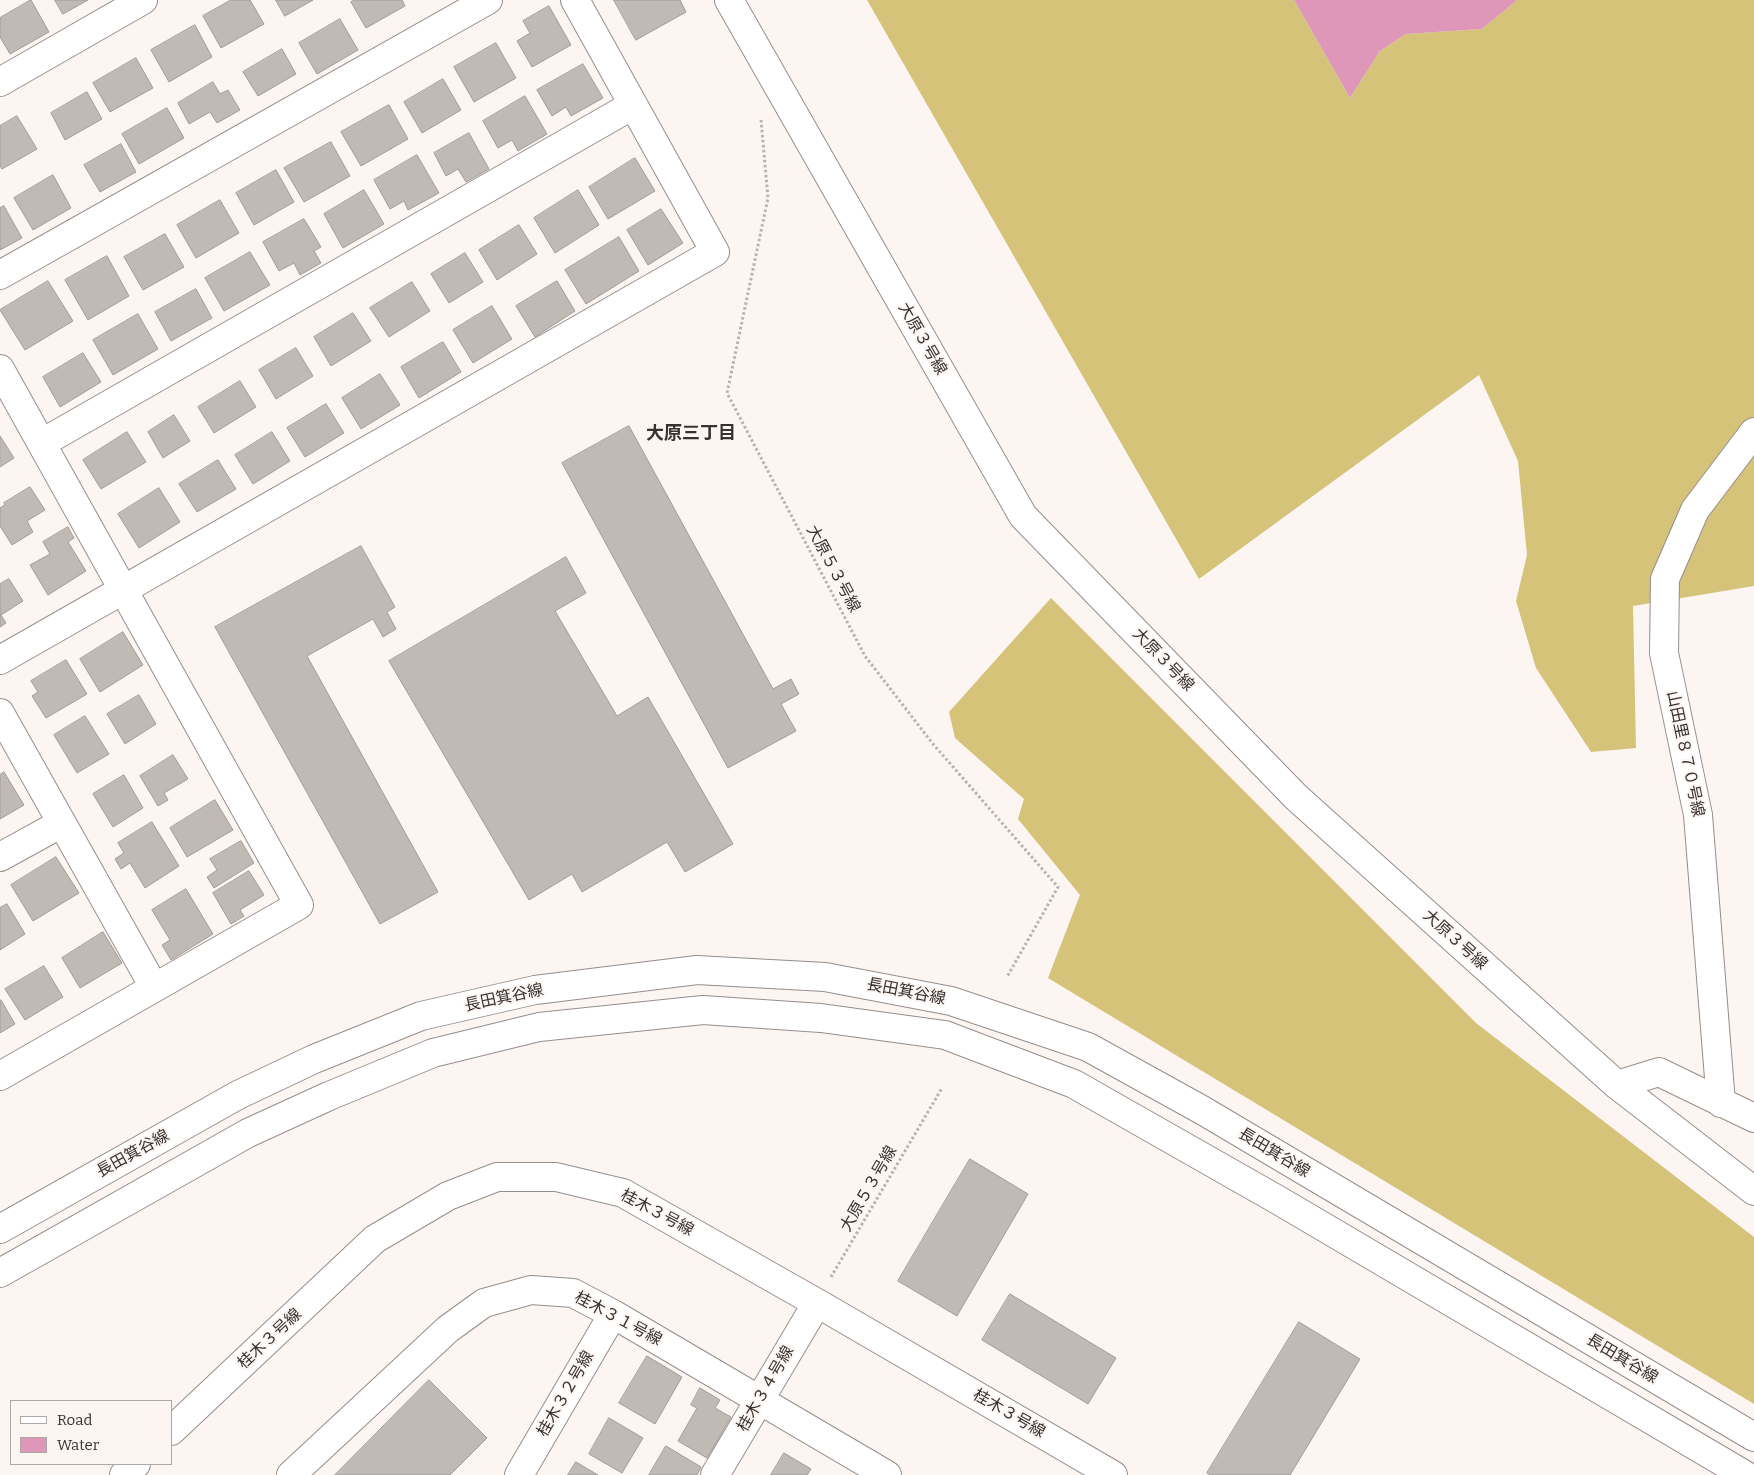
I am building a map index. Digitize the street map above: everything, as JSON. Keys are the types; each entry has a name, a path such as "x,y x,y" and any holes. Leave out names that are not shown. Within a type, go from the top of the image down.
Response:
{"street":[{"path":"0,82 142,0"},
{"path":"0,275 488,0"},
{"path":"0,660 715,252 575,0"},
{"name":"大原３号線","path":"729,0 1023,516 1296,798 1617,1085 1754,1191"},
{"path":"42,443 633,105"},
{"path":"0,369 299,905 0,1076"},
{"name":"山田里８７０号線","path":"1721,1103 1698,815 1664,653 1665,578 1694,510 1754,432"},
{"path":"0,713 154,987"},
{"path":"0,857 62,823"},
{"name":"長田箕谷線","path":"0,1229 238,1095 314,1059 421,1016 534,990 697,970 825,976 952,1000 1088,1047 1202,1110 1754,1437"},
{"path":"4,1273 248,1133 329,1096 433,1053 539,1027 703,1010 821,1018 945,1035 1074,1084 1278,1200 1745,1475"},
{"path":"1617,1085 1659,1072 1754,1118"},
{"name":"桂木３号線","path":"172,1431 375,1239 448,1196 497,1177 556,1177 623,1193 1113,1475"},
{"name":"桂木３１号線","path":"291,1475 448,1329 484,1302 531,1290 573,1293 613,1314 887,1475"},
{"name":"桂木３４号線","path":"716,1475 816,1303"},
{"name":"桂木３２号線","path":"520,1475 613,1314"},
{"path":"124,1475 135,1465"}],"path":[{"name":"大原５３号線","path":"761,116 768,198 727,393 865,656 933,744 1058,886 1007,977"},
{"name":"大原５３号線","path":"816,1303 942,1088"}],"shaded area":[{"path":"867,0 1294,0 1350,98 1380,51 1406,34 1482,29 1517,0 1754,0 1754,586 1633,606 1636,748 1591,752 1536,668 1516,601 1527,555 1518,461 1479,375 1199,579"},
{"path":"1051,598 1476,1023 1754,1237 1754,1404 1048,978 1080,895 1018,819 1024,799 955,738 949,712"}],"water":[{"path":"1294,0 1517,0 1482,29 1406,34 1380,51 1350,98"}],"building":[{"path":"31,0 49,32 10,54 0,37 0,18"},
{"path":"55,0 88,0 63,14"},
{"path":"231,0 250,0 264,24 221,48 203,16"},
{"path":"276,0 313,0 285,16"},
{"path":"355,0 402,0 405,6 366,28 351,2"},
{"path":"614,0 680,0 686,12 636,40"},
{"path":"549,6 571,45 532,67 517,41 530,33 523,21"},
{"path":"340,19 358,50 317,74 299,43"},
{"path":"195,25 212,57 169,82 151,50"},
{"path":"496,43 516,78 474,102 454,67"},
{"path":"282,49 296,74 258,96 243,72"},
{"path":"136,58 153,88 110,112 93,83"},
{"path":"583,64 603,98 571,116 566,107 552,116 537,90"},
{"path":"443,79 461,110 422,133 404,102"},
{"path":"213,82 220,94 228,90 240,110 217,123 210,112 189,124 178,103"},
{"path":"87,92 102,119 65,140 51,113"},
{"path":"525,96 547,134 518,151 512,140 498,148 483,121"},
{"path":"389,105 408,139 361,166 341,132"},
{"path":"167,108 184,138 139,164 122,134"},
{"path":"17,116 37,149 2,169 0,166 0,126"},
{"path":"469,133 489,169 466,182 458,169 446,176 434,153"},
{"path":"331,142 350,176 304,202 284,168"},
{"path":"121,144 136,172 100,192 84,165"},
{"path":"417,155 439,193 408,210 404,201 390,209 374,180"},
{"path":"635,158 655,191 608,219 589,187"},
{"path":"276,170 294,202 254,225 236,193"},
{"path":"53,175 71,208 33,230 14,198"},
{"path":"364,190 384,224 343,248 324,214"},
{"path":"578,190 599,225 555,253 534,218"},
{"path":"220,200 239,233 196,258 177,225"},
{"path":"4,206 22,238 0,250 0,208"},
{"path":"661,209 683,243 648,265 627,230"},
{"path":"304,219 321,247 314,251 321,263 300,275 294,263 279,271 263,242"},
{"path":"519,225 537,254 497,280 479,250"},
{"path":"165,234 184,267 143,290 124,257"},
{"path":"619,237 639,271 586,304 565,270"},
{"path":"250,252 270,285 224,311 205,278"},
{"path":"465,253 483,282 449,303 431,274"},
{"path":"107,256 129,296 88,320 65,280"},
{"path":"48,281 73,321 25,350 0,310"},
{"path":"557,281 575,311 535,337 516,306"},
{"path":"412,282 430,311 389,337 370,308"},
{"path":"196,289 212,318 171,341 155,312"},
{"path":"492,306 512,339 473,363 453,330"},
{"path":"353,313 371,341 331,366 314,337"},
{"path":"138,314 158,349 113,375 93,340"},
{"path":"443,342 461,372 419,398 401,367"},
{"path":"296,348 313,376 276,399 259,370"},
{"path":"83,353 101,382 60,407 43,377"},
{"path":"380,374 400,405 361,429 342,398"},
{"path":"240,381 256,407 214,433 198,407"},
{"path":"326,404 344,433 305,457 287,428"},
{"path":"174,415 190,441 163,458 148,432"},
{"path":"629,426 773,689 791,679 799,694 781,704 796,731 728,768 562,463"},
{"path":"127,432 146,462 101,489 83,460"},
{"path":"272,432 290,461 253,484 235,455"},
{"path":"0,436 14,458 0,467"},
{"path":"218,460 236,489 197,512 179,484"},
{"path":"30,487 45,510 27,521 33,532 12,545 0,526 0,508 5,505 4,503"},
{"path":"159,488 180,522 139,548 118,514"},
{"path":"68,527 74,538 68,542 86,571 48,595 30,565 50,554 43,542"},
{"path":"361,546 395,607 387,612 396,629 383,637 373,619 307,656 438,892 380,924 215,627"},
{"path":"566,557 586,593 555,611 617,716 648,697 733,844 685,872 667,842 582,892 572,874 529,900 389,661"},
{"path":"9,579 23,601 1,615 6,623 0,627 0,584"},
{"path":"123,632 143,665 100,692 80,659"},
{"path":"66,660 87,694 46,718 32,696 38,692 31,681"},
{"path":"139,695 156,724 125,744 107,714"},
{"path":"85,716 109,754 77,773 54,735"},
{"path":"173,755 188,779 164,793 168,800 158,806 140,776"},
{"path":"4,772 24,805 0,819 0,775"},
{"path":"124,775 143,808 113,827 93,794"},
{"path":"215,800 233,830 187,857 170,828"},
{"path":"152,822 179,866 145,888 130,863 121,869 115,859 124,853 118,843"},
{"path":"241,841 254,863 214,888 207,877 217,870 210,859"},
{"path":"56,857 79,893 33,921 11,885"},
{"path":"249,871 264,895 240,910 244,916 231,924 213,893"},
{"path":"186,889 213,934 171,960 162,945 170,940 152,910"},
{"path":"7,904 25,934 0,950 0,908"},
{"path":"103,932 122,963 80,988 62,958"},
{"path":"44,966 63,997 25,1020 5,989"},
{"path":"0,1001 15,1024 0,1033"},
{"path":"970,1159 1028,1194 957,1316 898,1281"},
{"path":"1010,1294 1116,1358 1088,1404 982,1340"},
{"path":"1299,1322 1360,1359 1290,1475 1210,1475 1207,1473"},
{"path":"647,1356 682,1377 655,1424 619,1403"},
{"path":"429,1380 487,1438 450,1475 335,1475"},
{"path":"700,1388 720,1400 715,1408 731,1417 707,1458 678,1441 697,1408 691,1405"},
{"path":"609,1418 643,1438 622,1473 589,1454"},
{"path":"666,1446 701,1467 697,1475 649,1475"},
{"path":"784,1453 811,1469 807,1475 771,1475"},
{"path":"576,1462 598,1475 568,1475"}],"district":[{"name":"大原三丁目","path":"691,434"}]}
